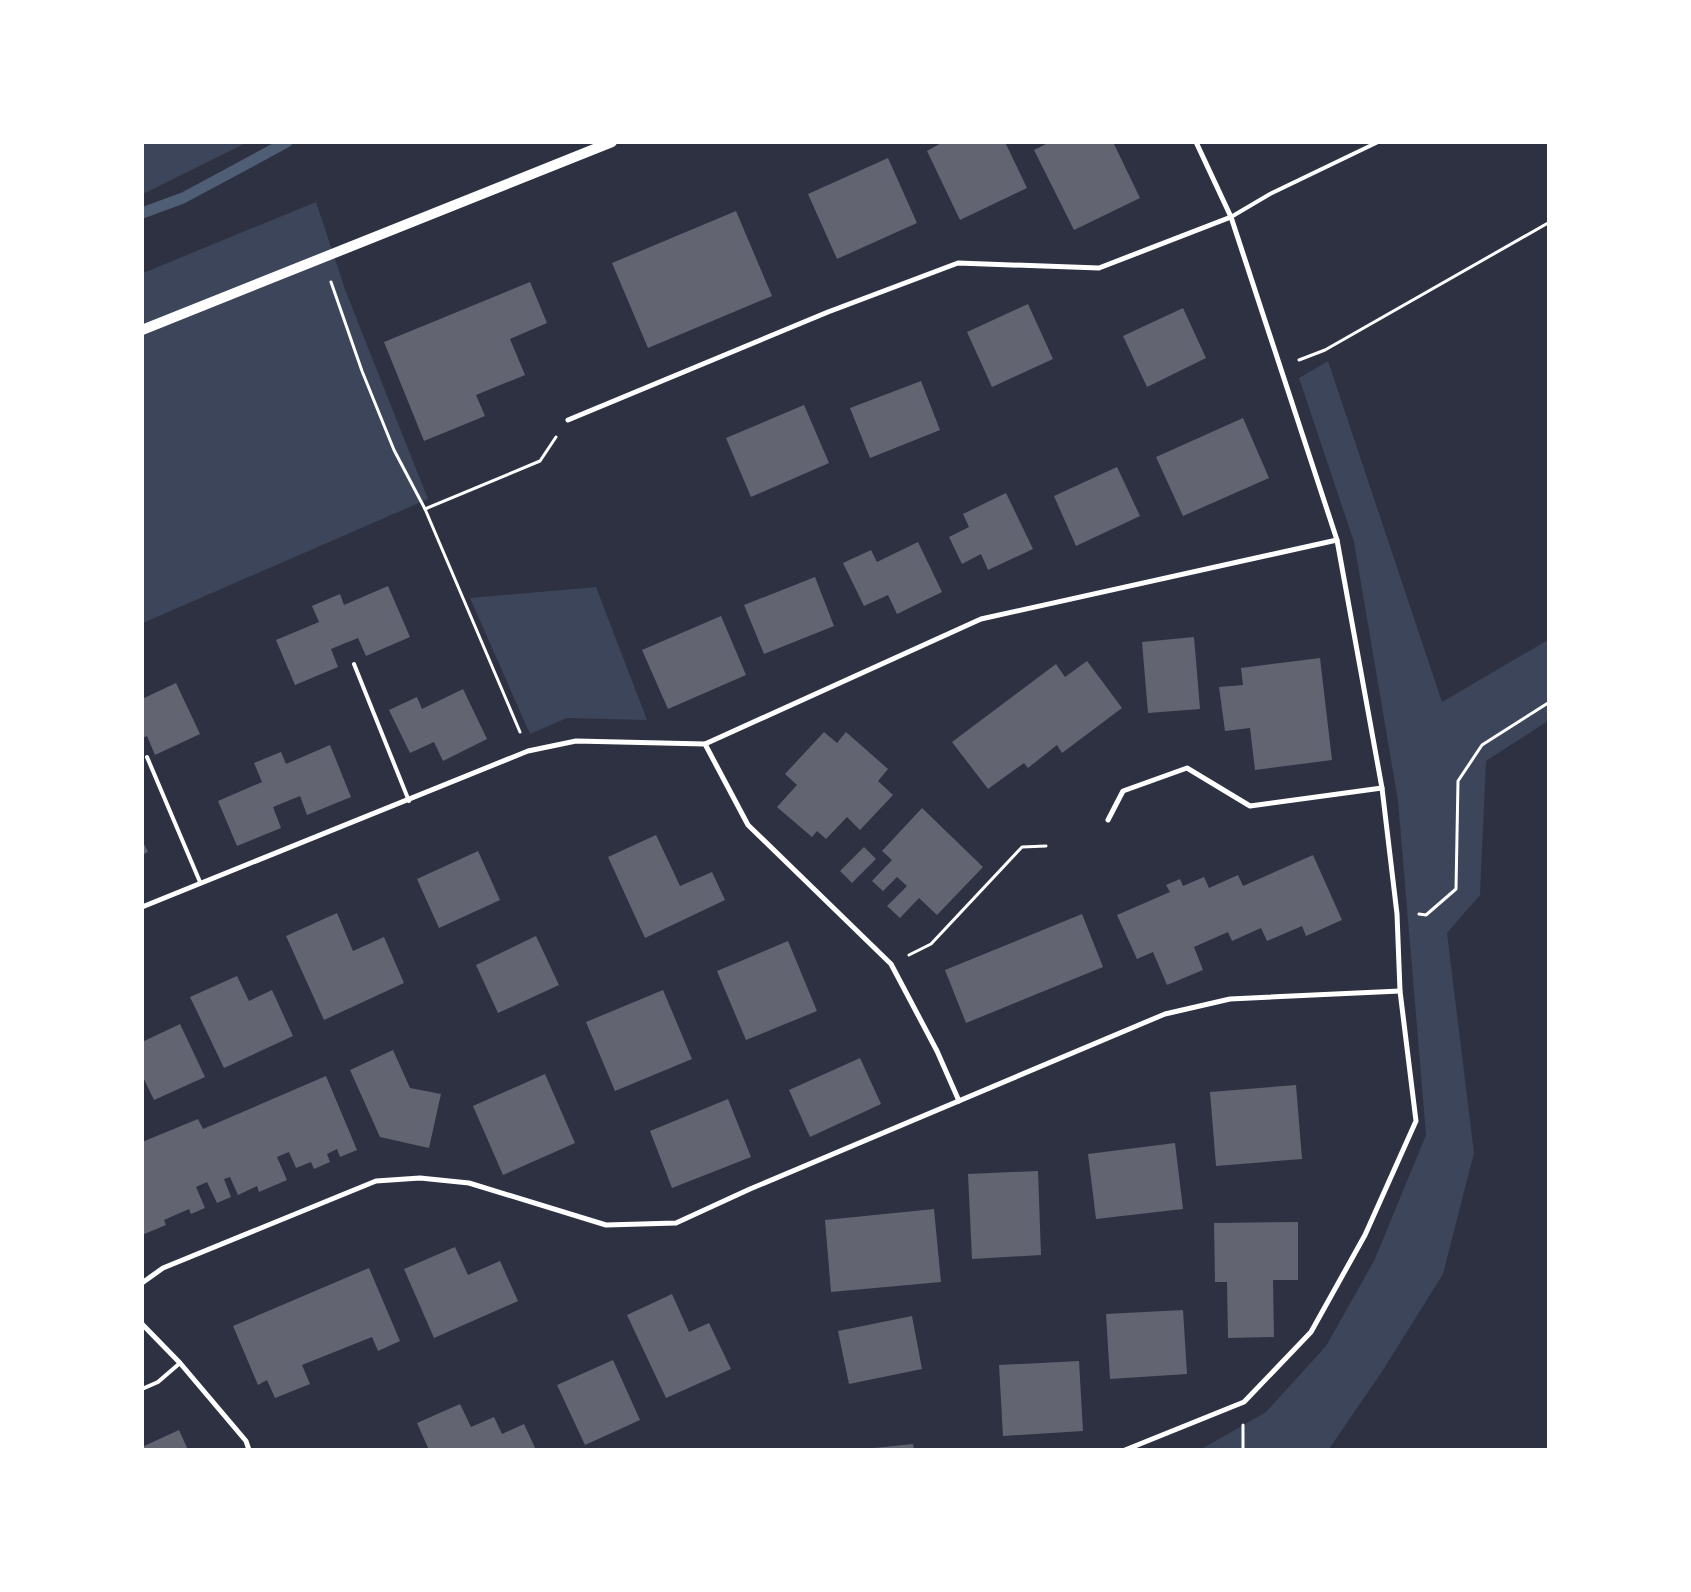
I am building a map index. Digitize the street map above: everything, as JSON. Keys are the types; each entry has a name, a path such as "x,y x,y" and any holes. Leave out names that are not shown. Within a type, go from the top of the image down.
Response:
{"main road":[{"path":"142,330 612,142"}],"street":[{"path":"1125,1450 1244,1402 1311,1332 1365,1235 1416,1121 1400,991 1397,914 1382,788 1337,540 1231,217 1196,142"},
{"path":"568,420 828,312 958,264 1100,268 1231,217"},
{"path":"142,906 409,801 528,751 576,741 704,744 981,619 1337,540"},
{"path":"704,744 748,825 891,964 936,1051 959,1101"},
{"path":"1108,820 1122,791 1187,768 1250,806 1382,788"},
{"path":"142,1283 163,1268 376,1181 420,1178 469,1183 606,1226 676,1223 750,1189 1165,1014 1230,999 1400,991"},
{"path":"142,1324 180,1363 246,1441 250,1450"}],"lane":[{"path":"1231,217 1270,194 1378,142"},
{"path":"354,664 409,801"},
{"path":"147,757 200,882"},
{"path":"142,1388 158,1382 180,1363"}],"path":[{"path":"1280,367 1324,350 1548,223"},
{"path":"331,282 362,371 394,450 425,509 528,751"},
{"path":"425,509 540,461 568,420"},
{"path":"1397,914 1426,915 1456,889 1458,781 1482,744 1548,703"},
{"path":"891,964 931,944 1022,847 1046,846"}],"shaded area":[{"path":"143,142 246,142 246,143 143,194"},
{"path":"316,202 346,292 428,499 143,623 143,273"},
{"path":"1328,361 1442,702 1548,640 1548,721 1486,761 1480,895 1447,933 1474,1153 1443,1274 1383,1370 1329,1449 1200,1450 1266,1412 1326,1346 1374,1261 1426,1135 1398,801 1354,542 1299,378"},
{"path":"596,587 647,720 567,718 530,734 470,598"}],"building":[{"path":"943,142 1005,142 1027,188 960,220 927,151"},
{"path":"1050,142 1113,142 1140,198 1074,230 1034,150"},
{"path":"888,158 917,223 837,259 808,194"},
{"path":"736,211 772,296 648,348 612,263"},
{"path":"530,282 547,323 510,339 525,375 476,395 485,416 424,441 384,342"},
{"path":"1028,304 1053,359 992,387 967,332"},
{"path":"1183,308 1206,358 1147,387 1123,336"},
{"path":"921,381 940,430 870,458 850,408"},
{"path":"804,405 829,463 751,497 726,438"},
{"path":"1243,418 1269,478 1183,516 1156,457"},
{"path":"1117,467 1140,516 1076,546 1054,496"},
{"path":"1006,493 1033,549 988,570 981,554 962,564 949,537 969,527 963,514"},
{"path":"918,542 942,592 897,614 888,595 864,606 843,563 871,550 877,562"},
{"path":"815,577 834,626 764,654 744,605"},
{"path":"388,586 410,637 366,656 358,638 331,649 338,667 295,685 276,640 319,622 312,606 340,594 344,605"},
{"path":"721,616 746,675 668,709 642,650"},
{"path":"1194,637 1200,709 1148,713 1142,642"},
{"path":"1320,658 1332,760 1255,770 1250,728 1225,731 1219,687 1243,685 1241,668"},
{"path":"1087,661 1122,708 1062,753 1057,745 1028,768 1024,763 988,789 952,742 1056,664 1065,677"},
{"path":"176,683 200,734 155,755 147,736 142,738 142,699"},
{"path":"463,689 487,739 443,761 434,742 410,753 389,710 417,697 422,709"},
{"path":"824,732 837,743 846,732 888,769 878,781 893,795 860,830 847,817 826,839 817,831 812,837 777,807 797,785 785,774"},
{"path":"330,745 351,797 307,815 300,796 273,807 281,828 237,846 218,801 262,782 254,763 281,752 286,764"},
{"path":"922,808 983,867 937,915 919,898 900,918 887,906 907,886 897,877 883,891 872,881 892,860 882,851"},
{"path":"656,835 680,886 712,872 725,900 645,938 608,857"},
{"path":"142,840 148,852 142,855"},
{"path":"864,847 876,859 852,883 840,871"},
{"path":"478,851 500,900 439,928 417,879"},
{"path":"1313,855 1342,920 1306,936 1302,926 1267,941 1261,928 1232,941 1228,932 1194,947 1203,970 1167,985 1153,952 1137,959 1117,915 1170,892 1166,885 1180,879 1183,886 1204,877 1209,888 1238,875 1243,886"},
{"path":"337,913 353,951 384,937 404,983 324,1020 286,936"},
{"path":"1082,914 1103,967 966,1023 945,970"},
{"path":"536,936 559,985 498,1013 476,965"},
{"path":"788,941 817,1011 746,1040 717,971"},
{"path":"237,976 249,1001 272,990 293,1036 224,1068 190,997"},
{"path":"663,990 692,1059 615,1091 586,1022"},
{"path":"180,1024 205,1077 154,1100 142,1075 142,1042"},
{"path":"393,1050 410,1088 441,1094 429,1148 380,1137 350,1070"},
{"path":"860,1058 881,1104 810,1137 789,1090"},
{"path":"545,1074 575,1143 503,1175 473,1106"},
{"path":"326,1076 357,1150 340,1157 337,1149 327,1154 330,1162 314,1169 311,1162 296,1168 289,1152 277,1157 287,1180 259,1192 257,1186 238,1195 230,1177 224,1179 231,1197 217,1203 207,1182 196,1187 205,1208 191,1214 189,1209 164,1220 166,1225 142,1235 142,1142 198,1119 203,1129"},
{"path":"1296,1085 1302,1159 1216,1166 1210,1092"},
{"path":"728,1099 751,1157 672,1188 650,1131"},
{"path":"1175,1143 1183,1209 1096,1219 1088,1154"},
{"path":"1038,1171 1041,1255 972,1259 968,1174"},
{"path":"934,1209 941,1282 831,1292 825,1220"},
{"path":"1298,1222 1298,1280 1273,1280 1274,1337 1228,1338 1227,1282 1215,1282 1214,1223"},
{"path":"455,1247 468,1275 500,1261 518,1301 434,1338 404,1269"},
{"path":"369,1268 400,1341 378,1351 372,1337 302,1365 310,1384 275,1398 267,1380 258,1385 233,1326"},
{"path":"672,1294 689,1332 709,1323 731,1369 666,1398 627,1315"},
{"path":"1183,1310 1187,1374 1110,1379 1106,1314"},
{"path":"912,1316 922,1369 849,1384 838,1331"},
{"path":"613,1360 640,1420 585,1445 557,1385"},
{"path":"1079,1361 1083,1431 1003,1436 999,1365"},
{"path":"460,1404 471,1427 494,1417 502,1434 524,1424 536,1450 429,1450 417,1423"},
{"path":"179,1430 188,1450 142,1450 142,1447"},
{"path":"913,1444 914,1450 874,1450 874,1448"}],"waterway":[{"path":"142,213 183,198 287,142"}]}
